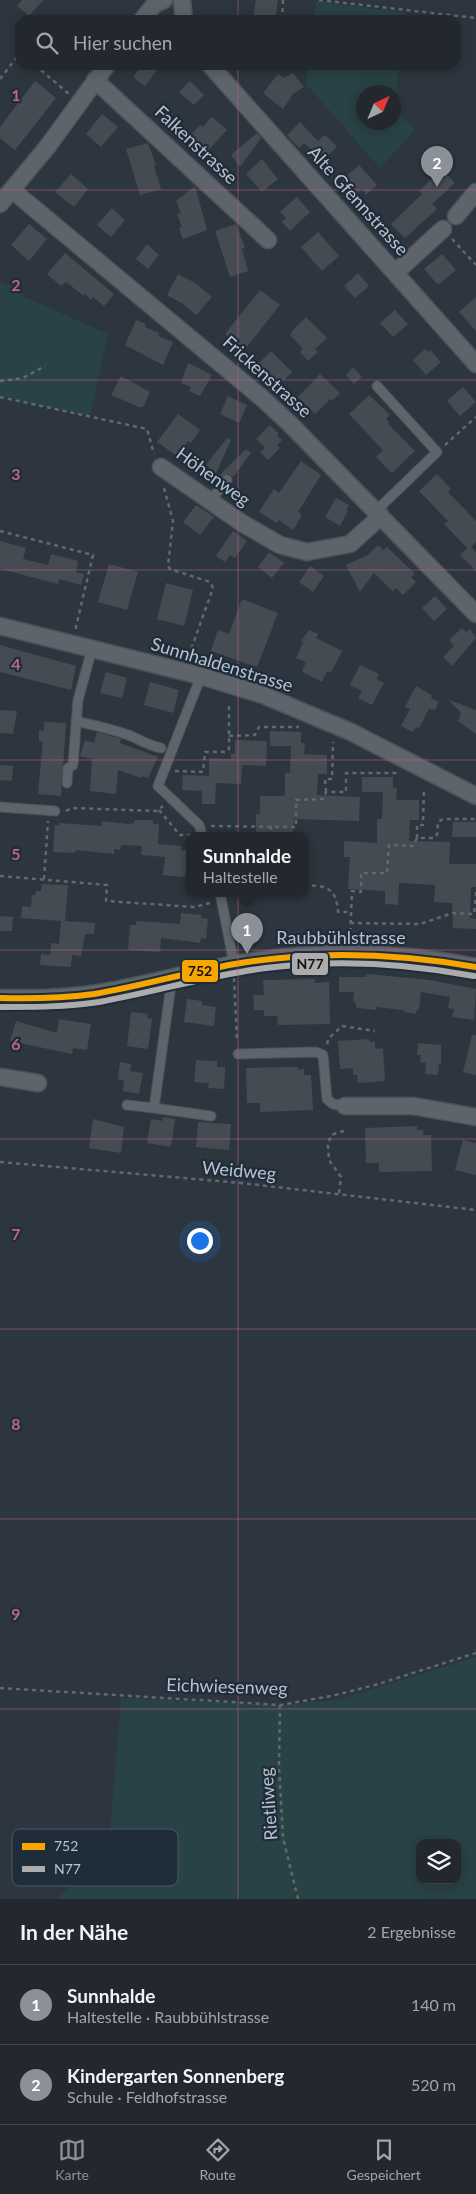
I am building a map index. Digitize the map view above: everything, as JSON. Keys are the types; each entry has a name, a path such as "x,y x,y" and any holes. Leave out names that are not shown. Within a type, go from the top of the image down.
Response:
{"street":[{"path":"146,15 155,4 164,0"},
{"path":"182,0 184,15"},
{"path":"0,204 48,146 103,70"},
{"name":"Alte Gfennstrasse","path":"214,70 476,364"},
{"name":"Falkenstrasse","path":"95,80 268,240"},
{"name":"Frickenstrasse","path":"12,190 256,392 291,425 476,614"},
{"path":"456,216 476,192"},
{"path":"395,273 443,230"},
{"name":"Höhenweg","path":"161,467 242,523 280,545 307,552 350,544 378,514"},
{"name":"Sunnhaldenstrasse","path":"0,626 201,676 263,695 324,720 476,796"},
{"name":"Raubbühlstrasse","path":"0,998 29,999 108,992 172,978 306,956 357,954 428,959 476,967"},
{"path":"0,1077 38,1083"},
{"path":"346,1106 413,1106 476,1117"}],"lane":[{"path":"376,386 437,452 378,514"},
{"path":"210,501 226,480"},
{"path":"68,783 68,768 73,765 78,700 92,649"},
{"path":"201,676 158,786 201,832"},
{"path":"76,721 132,736 146,745 160,748"},
{"path":"0,807 55,814"},
{"path":"221,897 234,969"},
{"path":"154,1108 172,978"},
{"path":"238,1054 316,1052 323,1055 325,1089 328,1099 333,1104 346,1106"},
{"path":"127,1105 211,1116"}],"path":[{"path":"282,15 283,0"},
{"path":"319,0 450,15"},
{"path":"461,16 476,18"},
{"path":"0,79 15,60"},
{"path":"41,70 79,103"},
{"path":"443,230 476,265"},
{"path":"0,381 23,378 45,366"},
{"name":"Höhenweg","path":"0,397 147,429 153,452 161,467"},
{"path":"437,452 476,417"},
{"path":"161,467 164,492 173,521 168,566 170,569 210,582 213,588 186,664"},
{"path":"0,531 93,555 73,636"},
{"path":"164,770 203,772 205,752 226,752 229,749 229,702"},
{"path":"229,736 256,735 259,727 308,728"},
{"path":"201,832 271,826 296,826 296,800 323,799 326,792 325,779 332,779 333,742"},
{"path":"326,792 346,792 346,773 397,773 404,768"},
{"path":"349,945 352,891 361,892 361,873 387,873 389,845 413,846 417,838 417,825 423,825 424,788"},
{"path":"44,879 55,814 72,808 157,811 171,798"},
{"path":"160,810 180,835 186,834"},
{"path":"417,838 434,838 437,835 438,822 443,819 476,819"},
{"path":"271,826 271,832"},
{"path":"0,876 107,885 106,901 194,907 219,897"},
{"path":"308,885 323,886 332,890 338,901 338,912 351,912"},
{"path":"350,923 420,924 454,913 474,914 476,892"},
{"path":"234,969 238,1054"},
{"path":"323,1055 328,1038 342,1026 375,1031"},
{"path":"339,1194 341,1178 329,1160 328,1145 331,1135 346,1130"},
{"name":"Weidweg","path":"0,1162 339,1194 476,1210"},
{"name":"Eichwiesenweg","path":"0,1688 280,1705 331,1696 375,1685 476,1652"},
{"name":"Rietliweg","path":"280,1705 278,1766 283,1838 298,1899"}],"green space":[{"path":"316,1 406,13 406,15 315,15"},
{"path":"307,70 398,70 397,85 356,85 356,130 401,130 401,116 415,130 380,168 306,84"},
{"path":"0,281 18,289 25,297 108,334 90,416 21,402 0,395"},
{"path":"476,1657 476,1899 298,1899 288,1862 296,1899 57,1899 70,1886 178,1886 178,1829 110,1829 121,1698 280,1705 337,1700"}],"building":[{"path":"22,0 43,0 30,15 17,6"},
{"path":"256,0 278,0 276,15 254,15"},
{"path":"139,70 157,70 145,86 133,77"},
{"path":"293,73 304,87 293,94 283,109 263,93 278,74 284,78"},
{"path":"35,81 56,98 15,150 0,138 0,127"},
{"path":"190,81 204,95 194,105 179,92"},
{"path":"102,114 118,127 101,147 86,134"},
{"path":"212,117 227,130 205,154 200,154 186,140 200,125 203,127"},
{"path":"300,122 318,141 325,135 337,147 323,160 304,143 299,148 287,135"},
{"path":"257,133 261,138 240,167 231,155"},
{"path":"148,143 156,165 154,166 161,189 140,195 126,149"},
{"path":"262,159 278,179 262,192 246,174"},
{"path":"359,165 377,185 366,195 362,189 354,196 341,181"},
{"path":"442,169 455,183 432,204 437,209 405,238 391,224 422,194 419,191"},
{"path":"71,174 88,189 74,207 55,192"},
{"path":"195,186 207,230 183,239 179,228 182,227 177,214 181,213 176,201"},
{"path":"297,197 310,212 290,231 282,222 286,218 280,212"},
{"path":"112,208 125,220 111,237 97,225"},
{"path":"29,224 47,239 29,261 11,245"},
{"path":"236,224 245,248 242,249 248,271 230,277 215,231"},
{"path":"318,232 339,256 322,271 301,247"},
{"path":"147,244 159,255 148,269 136,259"},
{"path":"65,253 114,294 104,306 93,297 91,300 85,294 84,296 66,282 61,286 47,274"},
{"path":"442,254 456,270 438,285 424,269"},
{"path":"358,273 369,286 355,298 344,286"},
{"path":"178,274 197,284 212,297 196,315 183,304 167,295"},
{"path":"260,290 280,305 245,349 225,334"},
{"path":"476,297 476,331 459,312"},
{"path":"395,310 408,324 393,337 380,323"},
{"path":"306,317 327,338 315,349 318,352 308,361 300,352 303,349 290,335"},
{"path":"136,320 146,324 145,327 159,333 158,336 173,342 163,365 125,345"},
{"path":"425,349 428,352 430,350 441,362 426,375 413,360"},
{"path":"271,351 292,372 276,388 264,375 261,378 253,369"},
{"path":"188,363 212,375 200,396 189,391 191,387 181,383"},
{"path":"353,367 362,377 354,384 346,375"},
{"path":"320,374 340,393 332,401 330,399 315,414 298,397"},
{"path":"121,376 150,392 143,407 111,395"},
{"path":"463,387 476,402 460,416 447,401"},
{"path":"369,395 390,415 386,419 389,422 388,424 415,451 392,473 376,457 383,450 349,414"},
{"path":"228,396 247,405 239,423 220,414"},
{"path":"178,414 200,430 191,443 188,441 177,456 157,442"},
{"path":"270,425 282,440 277,445 280,448 268,460 260,452 265,448 256,439"},
{"path":"227,438 231,440 216,473 206,465"},
{"path":"246,449 251,453 233,477 228,474 222,477 220,475"},
{"path":"301,461 321,475 298,512 302,515 293,530 279,520 277,523 259,512 274,489 279,493"},
{"path":"437,474 451,489 448,492 476,521 476,542 471,547 476,552 476,571 460,555 467,548 444,524 448,521 419,491"},
{"path":"336,498 349,505 340,526 325,517"},
{"path":"196,505 214,517 200,535 183,522"},
{"path":"233,531 247,541 235,558 230,555 225,562 216,556"},
{"path":"0,541 26,548 23,559 48,565 51,554 78,561 76,572 84,574 81,585 59,579 58,584 0,569"},
{"path":"378,545 383,550 387,547 415,574 411,577 416,582 403,595 396,588 393,592 374,573 360,592 346,565 368,555"},
{"path":"269,552 284,563 272,578 258,567"},
{"path":"109,564 138,572 127,610 98,602"},
{"path":"310,566 324,576 313,592 299,582"},
{"path":"166,583 193,590 184,626 157,619"},
{"path":"435,596 447,609 434,621 422,608"},
{"path":"242,599 278,613 257,667 211,651 218,630 229,634"},
{"path":"462,628 466,632 470,629 476,638 452,666 443,657 454,646 449,640"},
{"path":"309,630 318,634 316,638 342,651 331,673 327,671 322,682 302,672 306,662 296,658 303,642 301,641"},
{"path":"0,645 76,666 71,690 0,672"},
{"path":"360,665 379,674 377,679 384,683 372,705 358,698 362,691 350,685"},
{"path":"106,672 127,678 122,698 100,693"},
{"path":"150,682 179,690 173,713 144,705"},
{"path":"416,686 432,695 431,698 439,702 435,710 429,709 419,728 416,727 413,732 401,726 410,709 405,707"},
{"path":"449,700 476,710 476,734 458,721 461,713"},
{"path":"0,710 17,711 13,734 0,733"},
{"path":"44,722 66,723 61,796 38,794 43,741 39,741 39,730 44,731"},
{"path":"270,731 301,732 301,743 305,743 304,754 327,755 327,774 318,774 317,795 360,797 359,821 294,819 293,832 256,832 256,814 260,814 260,796 285,796 285,773 290,773 291,746 270,746"},
{"path":"97,732 121,739 120,743 158,757 148,778 142,776 141,778 118,770 116,794 90,791 92,759 80,756 85,740 94,743"},
{"path":"235,740 267,741 266,766 242,765 241,784 216,783 215,804 202,804 202,791 182,790 183,775 209,776 209,758 231,759 231,754 235,754"},
{"path":"0,765 13,766 12,781 0,780"},
{"path":"362,777 393,777 393,788 397,788 396,800 419,800 419,820 410,820 409,841 450,842 449,864 476,864 476,887 471,887 470,918 476,919 476,929 453,928 452,903 434,902 435,885 399,883 398,905 385,904 385,891 348,889 350,857 344,857 344,841 377,843 377,819 382,819 383,792 362,792"},
{"path":"135,820 153,820 153,824 159,824 158,844 181,846 181,850 186,850 185,877 163,875 165,857 141,855 142,846 121,845 120,850 114,849 114,854 76,850 75,853 53,852 55,825 59,826 59,823 102,826 102,821 134,823"},
{"path":"453,822 476,822 476,837 452,837"},
{"path":"42,884 68,885 65,921 95,923 94,934 85,934 81,956 72,955 71,967 40,965 41,954 50,955 51,943 59,944 61,921 21,918 22,906 31,907 32,895 35,895 36,891 41,891"},
{"path":"181,913 202,915 201,918 208,919 206,939 201,938 200,943 161,938 160,952 128,950 130,925 136,925 136,921 180,924"},
{"path":"0,916 13,917 12,931 0,931"},
{"path":"367,974 430,980 476,989 474,1020 452,1017 454,1009 448,1008 450,997 421,992 419,1009 417,1009 416,1014 404,1012 404,1010 376,1007 376,1010 357,1008 353,1001 354,992 339,992 339,977 366,977"},
{"path":"315,979 315,983 329,982 330,1024 278,1025 277,1016 264,1016 264,1010 254,1010 253,995 264,995 263,980"},
{"path":"187,999 202,1001 202,1005 216,1007 214,1026 184,1022"},
{"path":"131,1012 148,1014 147,1018 152,1019 148,1049 127,1046"},
{"path":"59,1019 91,1024 87,1050 73,1048 72,1054 10,1041 16,1021 57,1033"},
{"path":"472,1035 476,1035 476,1075 463,1072"},
{"path":"369,1039 370,1042 375,1042 375,1049 383,1048 385,1081 358,1083 357,1075 353,1075 353,1068 340,1069 338,1041"},
{"path":"418,1043 441,1045 441,1064 439,1063 438,1075 425,1074 426,1063 420,1062 421,1055 417,1055"},
{"path":"196,1060 217,1061 217,1067 225,1067 224,1089 208,1088 209,1083 194,1082"},
{"path":"120,1062 131,1064 130,1071 143,1073 139,1094 123,1091 124,1081 118,1079"},
{"path":"298,1067 298,1070 304,1069 304,1075 311,1075 313,1110 260,1112 260,1103 247,1103 246,1068"},
{"path":"163,1117 175,1119 171,1147 147,1143 151,1119 162,1121"},
{"path":"93,1119 124,1127 121,1153 89,1148"},
{"path":"198,1122 231,1124 229,1150 196,1147"},
{"path":"417,1126 417,1130 423,1130 423,1135 431,1135 432,1171 379,1172 379,1163 366,1163 365,1128"},
{"path":"463,1140 476,1143 476,1175 455,1170"}],"transit line":[{"name":"752","path":"0,998 47,998 94,994 217,967 265,960 326,955 386,956 476,967"},
{"name":"N77","path":"0,1007 87,1004 224,975 292,965 344,963 396,965 474,976"}],"place":[{"name":"Kindergarten Sonnenberg","path":"437,187"},
{"name":"Sunnhalde","path":"247,954"}]}
